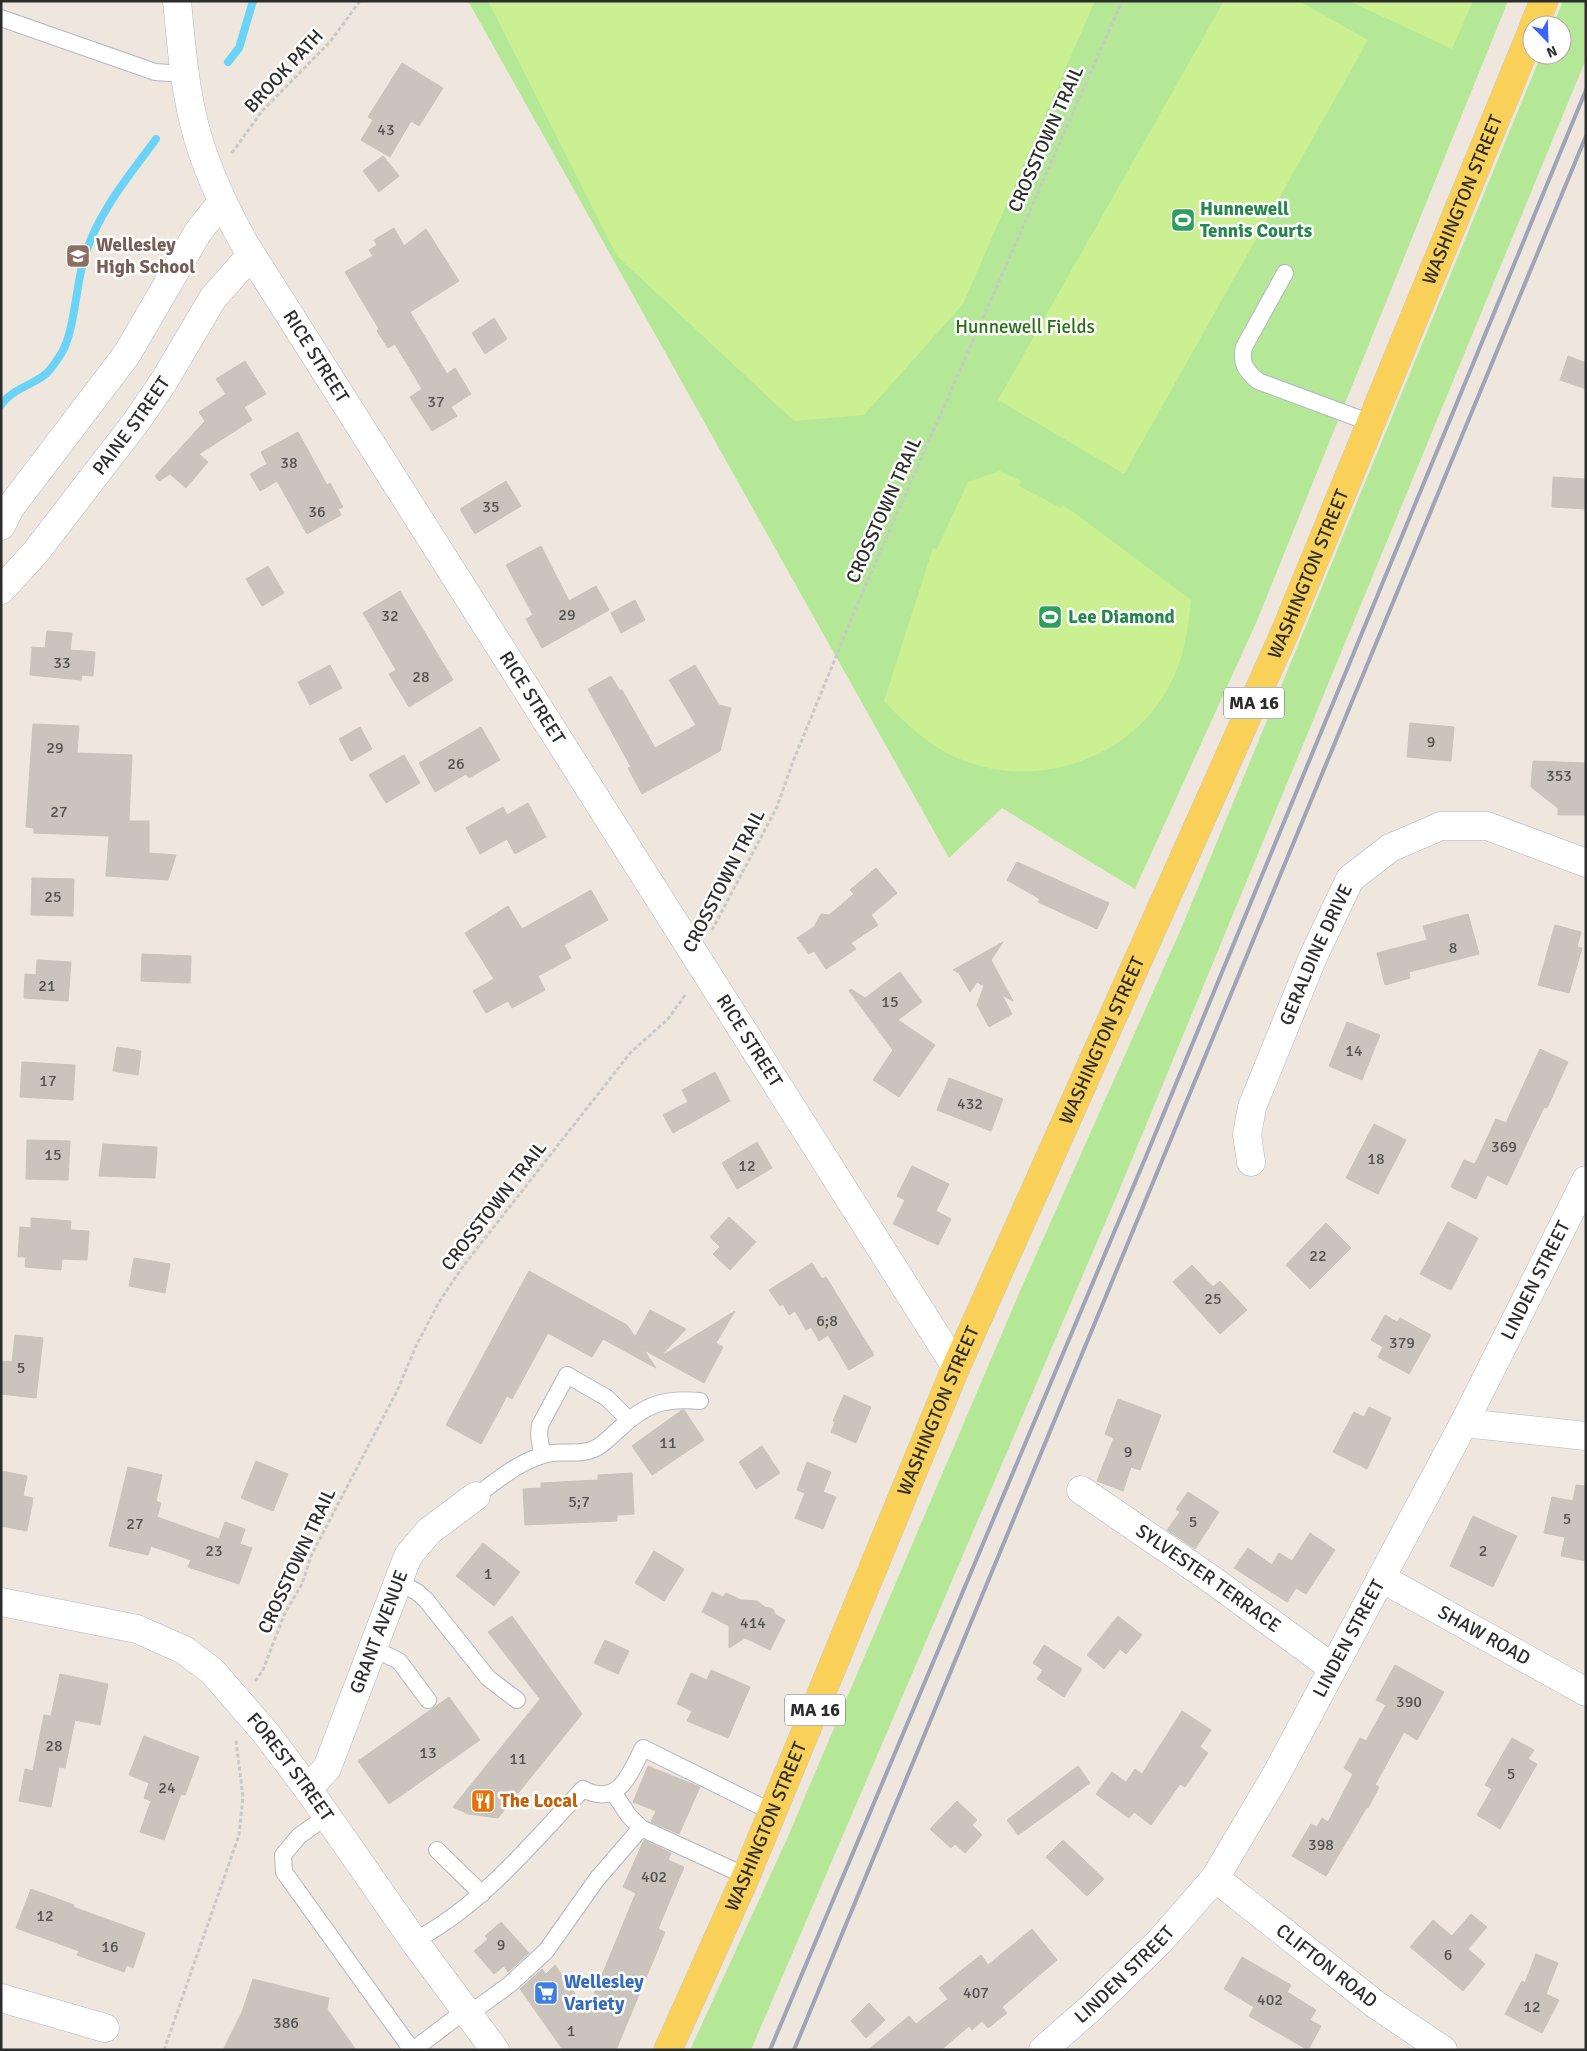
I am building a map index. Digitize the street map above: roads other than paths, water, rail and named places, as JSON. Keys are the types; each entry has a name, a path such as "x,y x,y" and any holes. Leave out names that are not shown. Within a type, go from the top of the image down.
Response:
{"main road":[{"path":"1538,15 1544,1"},
{"name":"WASHINGTON STREET","path":"668,2050 746,1876 956,1367 1285,632 1522,55"}],"street":[{"name":"RICE STREET","path":"176,1 184,74 196,130 222,202 251,254 698,963 956,1367"},
{"path":"4,509 127,354 198,232 222,202"},
{"name":"PAINE STREET","path":"1,590 35,553 136,422 164,381 216,294 251,254"},
{"name":"GERALDINE DRIVE","path":"1251,1162 1247,1135 1252,1107 1313,957 1350,879 1390,848 1442,826 1487,826 1586,863"},
{"name":"LINDEN STREET","path":"1043,2050 1094,2006 1160,1941 1214,1878 1276,1775 1464,1423 1586,1180"},
{"path":"1464,1423 1586,1436"},
{"name":"SYLVESTER TERRACE","path":"1081,1490 1211,1579 1333,1668"},
{"name":"GRANT AVENUE","path":"308,1789 327,1768 408,1556 418,1542 476,1496"},
{"name":"SHAW ROAD","path":"1381,1578 1586,1692"},
{"name":"FOREST STREET","path":"1,1602 116,1624 153,1634 184,1650 224,1683 328,1816 414,1941 495,2050"},
{"name":"CLIFTON ROAD","path":"1214,1878 1376,2004 1443,2050"},
{"path":"1,1998 105,2028"}],"lane":[{"path":"1,18 155,72 184,74"},
{"path":"1284,274 1244,347 1242,355 1246,369 1258,381 1371,424"},
{"path":"542,1455 539,1434 540,1425 567,1375 607,1398 629,1420"},
{"path":"476,1496 519,1464 542,1455 592,1450 644,1408 662,1402 700,1401"},
{"path":"397,1581 413,1589 426,1600 488,1678 517,1700"},
{"path":"372,1648 399,1661 428,1700"},
{"path":"414,1941 435,1930 482,1894 584,1789 599,1795 613,1792 626,1780 643,1748 772,1812"},
{"path":"613,1792 629,1816 641,1828 746,1876"},
{"path":"328,1816 290,1844 282,1855 284,1872 412,2050 509,1986 546,1951 597,1879 641,1828"},
{"path":"437,1850 482,1894"}],"waterway":[{"path":"228,62 239,48 253,1"},
{"path":"1,405 11,395 47,373 61,354 66,345 82,266 91,239 106,209 156,139"}],"railway":[{"path":"770,2050 1147,1154 1586,90"},
{"path":"794,2050 1586,136"}],"place":[{"name":"Hunnewell Tennis Courts","path":"1183,220"},
{"name":"Wellesley High School","path":"78,256"},
{"name":"Lee Diamond","path":"1050,617"},
{"name":"The Local","path":"483,1801"},
{"name":"Wellesley Variety","path":"546,1993"}],"park label":[{"name":"Hunnewell Fields","path":"1025,327"}]}
